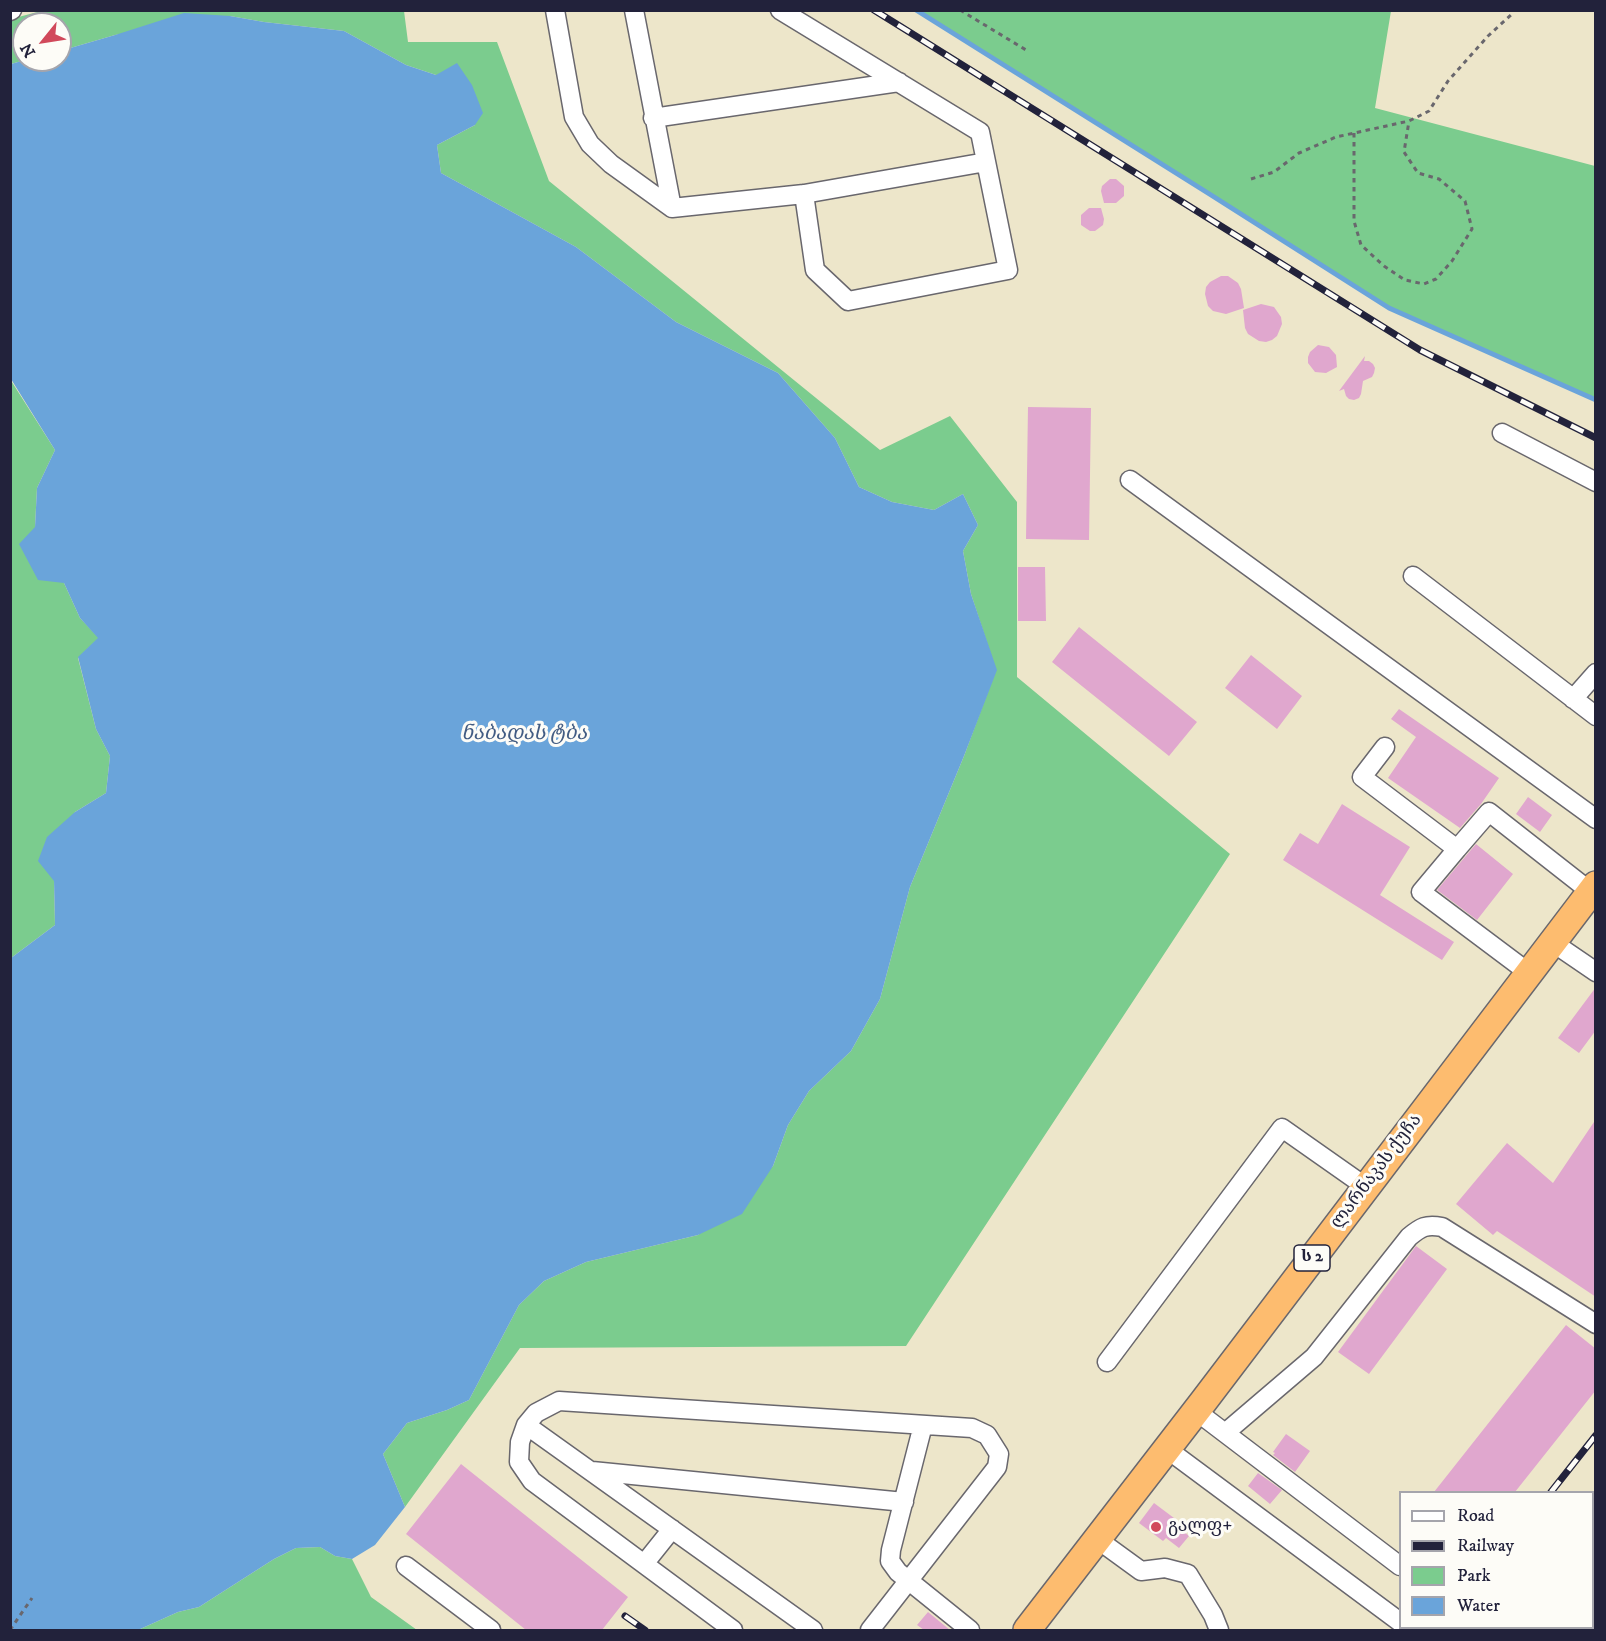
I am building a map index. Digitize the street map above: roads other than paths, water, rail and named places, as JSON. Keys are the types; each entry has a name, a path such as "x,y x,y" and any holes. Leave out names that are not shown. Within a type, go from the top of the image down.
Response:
{"highway":[{"name":"ლარნაკას ქუჩა","path":"1027,1630 1593,888"}],"lane":[{"path":"555,10 574,117 590,144 611,164 672,208 804,194 986,162"},
{"path":"634,10 672,208"},
{"path":"780,10 981,132 1008,270 848,301 815,270 804,194"},
{"path":"653,118 898,82"},
{"path":"1502,433 1596,482"},
{"path":"1131,480 1596,819"},
{"path":"1413,576 1596,716"},
{"path":"1574,699 1596,673"},
{"path":"1385,747 1362,777 1456,849"},
{"path":"1529,973 1421,892 1489,812 1593,888"},
{"path":"1552,942 1596,972"},
{"path":"1107,1362 1282,1128 1366,1187"},
{"path":"1225,1432 1314,1357 1409,1237 1420,1228 1430,1225 1442,1227 1596,1324"},
{"path":"733,1630 532,1481 519,1462 520,1442 526,1425 536,1413 558,1401 972,1428 987,1435 999,1454 996,1467 870,1630"},
{"path":"1196,1411 1399,1564"},
{"path":"526,1425 813,1630"},
{"path":"923,1425 890,1561 897,1572 970,1630"},
{"path":"1167,1449 1399,1621"},
{"path":"590,1471 904,1502"},
{"path":"644,1564 672,1529"},
{"path":"1097,1539 1141,1571 1165,1568 1188,1574 1220,1630"},
{"path":"406,1566 491,1630"}],"water":[{"name":"ნაბადას ტბა","path":"184,13 230,16 344,31 406,65 436,75 457,63 472,85 483,113 475,125 437,145 441,173 576,247 676,322 778,373 835,438 859,487 892,502 934,510 963,494 978,525 963,551 971,594 997,670 910,887 880,999 851,1051 809,1091 788,1125 773,1166 742,1214 698,1235 586,1262 544,1281 519,1305 469,1400 407,1423 383,1454 405,1507 375,1545 352,1559 335,1556 320,1547 296,1548 274,1559 199,1607 178,1612 138,1630 13,1630 10,1627 11,958 55,925 54,881 38,861 47,837 75,812 106,793 110,756 96,729 78,657 98,638 80,618 64,583 38,580 19,544 35,527 37,488 55,450 11,379 11,64 12,72 72,72 72,48"}],"waterway":[{"path":"916,10 1389,308 1596,400"}],"railway":[{"path":"874,10 1420,350 1596,438"},
{"path":"1552,1491 1596,1435"},
{"path":"625,1616 645,1630"}],"place":[{"name":"გალფ+","path":"1156,1527"}]}
